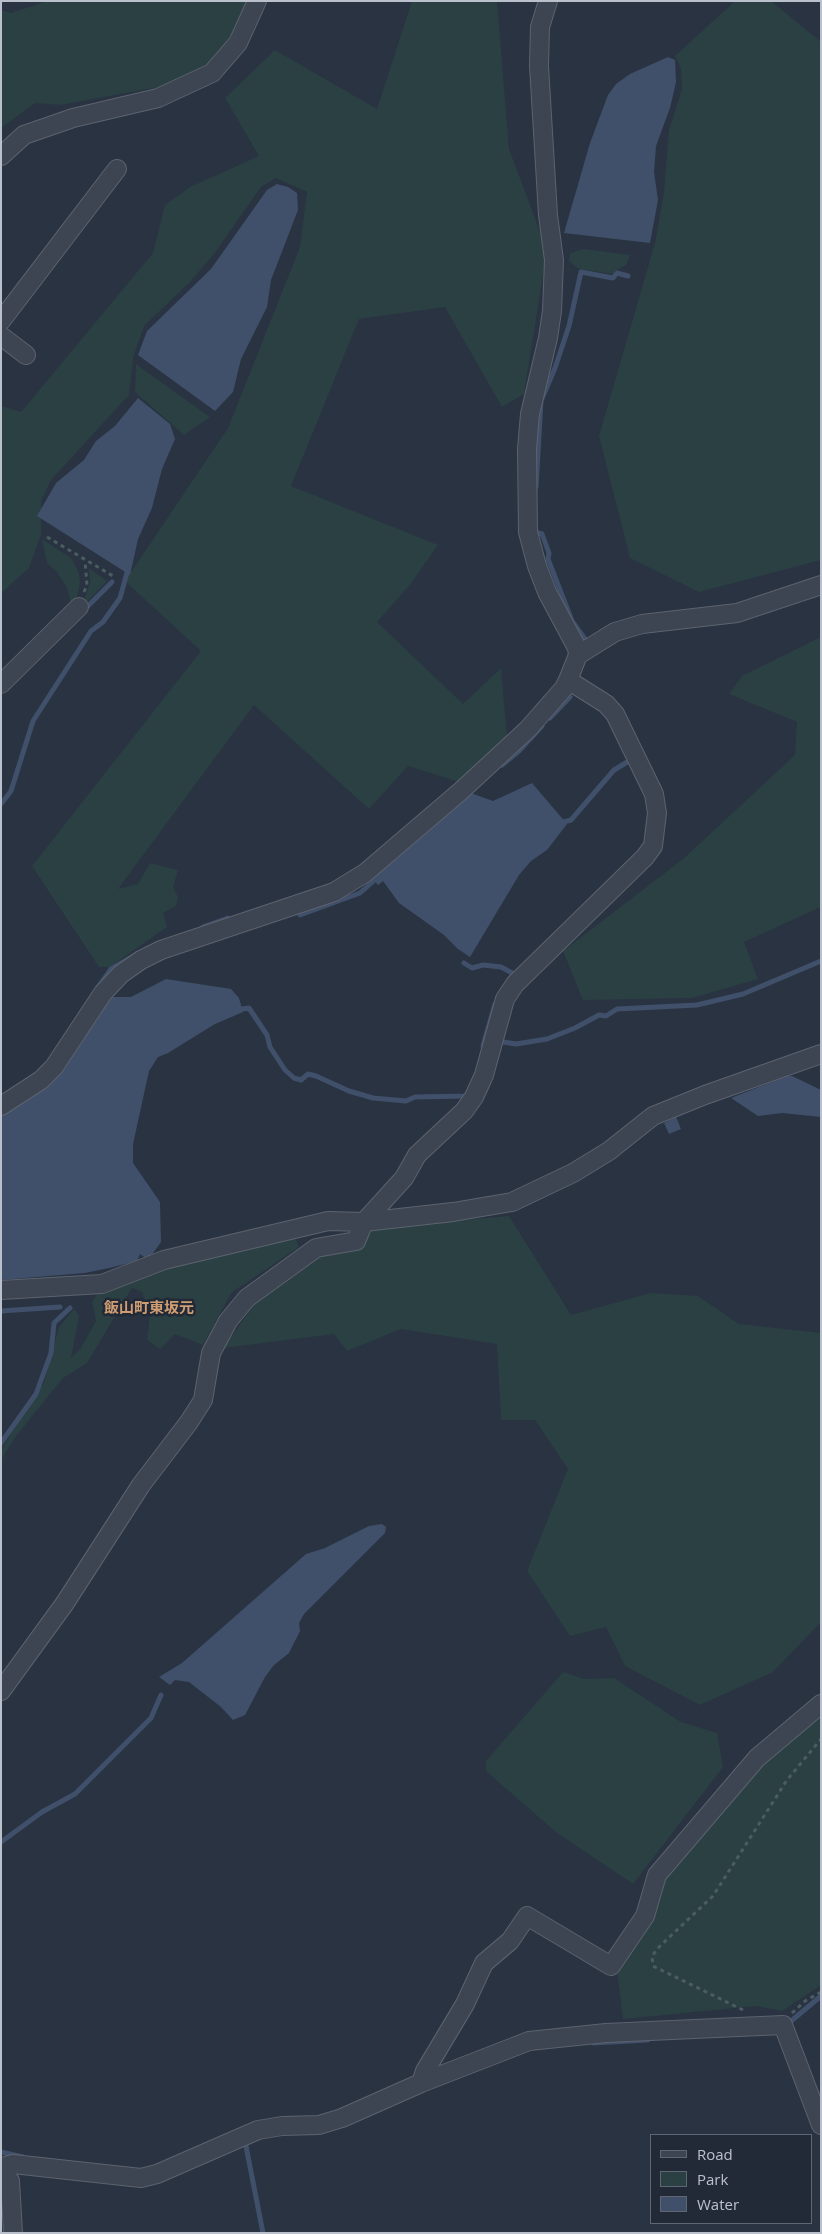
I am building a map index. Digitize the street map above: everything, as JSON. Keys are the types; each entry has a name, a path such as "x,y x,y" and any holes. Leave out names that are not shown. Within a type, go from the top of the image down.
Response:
{"street":[{"path":"1,156 24,135 73,118 158,98 212,73 238,43 257,1"},
{"path":"1,1106 41,1080 54,1067 103,993 121,974 141,960 161,950 334,892 365,873 462,790 528,729 564,688 568,680 578,655 577,648 547,592 536,566 528,532 527,449 530,414 548,338 552,311 554,260 548,215 539,66 540,28 548,1"},
{"path":"1,321 117,169"},
{"path":"1,336 26,355"},
{"path":"578,655 615,632 642,624 737,613 821,585"},
{"path":"1,684 79,607"},
{"path":"1,1691 65,1603 142,1486 203,1400 211,1353 228,1321 247,1298 316,1248 356,1241 364,1222 404,1178 417,1155 464,1111 474,1097 484,1075 505,1000 515,984 645,857 653,846 657,813 654,794 615,714 606,704 568,680"},
{"path":"1,1290 102,1284 164,1260 328,1221 364,1222 453,1212 512,1202 580,1169 609,1151 653,1116 705,1095 821,1054"},
{"path":"421,2083 425,2071 465,2004 484,1963 510,1941 527,1916 611,1966 645,1916 658,1875 757,1758 821,1704"},
{"path":"13,2233 10,2181 2,2167 13,2164 141,2178 157,2174 258,2130 282,2126 319,2126 342,2118 421,2083 529,2041 606,2033 783,2025 821,2125"}],"path":[{"path":"47,537 113,576"},
{"path":"79,607 87,585 85,560"},
{"path":"746,2011 653,1966 652,1956 659,1947 713,1896 787,1780 821,1739"},
{"path":"783,2025 783,2018 788,2017 805,2000 821,1992"}],"green space":[{"path":"48,1 250,1 226,44 207,64 164,86 60,105 35,103 1,128 1,10 11,13"},
{"path":"412,1 497,1 509,149 547,250 524,394 502,407 445,307 359,319 291,486 438,545 409,586 377,622 463,704 501,668 508,749 472,786 408,766 369,809 254,705 118,889 138,884 150,863 178,870 173,887 178,897 176,906 163,913 167,927 110,967 99,967 32,866 201,651 125,581 228,428 300,247 307,192 276,178 261,187 214,254 190,282 144,326 133,358 129,395 51,480 41,501 41,535 29,568 1,593 1,406 21,412 153,253 165,205 190,187 259,156 225,98 275,50 377,109"},
{"path":"735,1 771,1 821,42 821,560 699,592 630,558 599,436 655,243 664,192 669,130 682,89 681,68 675,56"},
{"path":"584,249 630,255 626,265 613,274 579,269 569,261 570,253"},
{"path":"136,364 210,417 184,435 135,392"},
{"path":"42,539 71,558 79,573 80,583 77,597 71,603 67,588 57,572 47,563"},
{"path":"89,568 107,581 87,602 84,601 90,583"},
{"path":"821,637 821,907 744,942 758,979 692,998 583,1000 563,951 683,859 795,755 797,722 729,694 742,676"},
{"path":"509,1216 571,1315 651,1293 698,1296 739,1324 821,1333 821,1622 773,1672 700,1705 625,1666 606,1627 570,1636 527,1571 568,1469 535,1420 501,1420 497,1344 401,1329 347,1351 334,1334 223,1348 255,1304 322,1255 362,1249 369,1228"},
{"path":"295,1237 299,1247 231,1293 203,1345 175,1334 160,1349 147,1340 150,1315 142,1292 132,1288 87,1363 63,1378 16,1436 1,1460 1,1450 44,1383 59,1327 74,1309 79,1316 71,1358 80,1349 96,1321 92,1302 97,1294 180,1264"},
{"path":"563,1672 584,1679 614,1678 681,1722 717,1733 723,1767 633,1884 557,1833 486,1771 486,1761"},
{"path":"818,1715 821,1716 821,1985 782,2011 756,2006 623,2019 617,1970 665,1876 749,1774"}],"water":[{"path":"668,57 675,60 676,82 670,108 656,146 654,172 658,200 650,243 564,233 590,143 608,95 616,84 630,74"},
{"path":"277,184 288,187 297,193 298,210 271,280 267,307 241,359 233,392 215,411 138,355 147,331 211,269 267,190"},
{"path":"138,398 170,424 175,439 162,469 152,508 138,539 130,575 37,516 56,483 84,460 96,441 115,426"},
{"path":"532,783 567,824 547,850 531,861 519,875 470,957 458,949 444,935 399,903 383,881 378,885 371,877 468,792 493,801"},
{"path":"166,979 231,989 239,998 243,1012 215,1024 168,1053 158,1057 149,1071 133,1144 133,1163 160,1202 161,1242 148,1260 140,1254 137,1261 85,1273 1,1280 1,1113 110,997 131,997"},
{"path":"787,1076 792,1076 821,1090 821,1117 782,1113 758,1116 731,1098"},
{"path":"676,1117 681,1129 669,1134 664,1123"},
{"path":"382,1524 386,1527 385,1533 304,1614 299,1623 300,1631 289,1653 274,1665 265,1677 245,1715 233,1720 221,1707 189,1682 175,1680 170,1685 159,1677 182,1663 306,1554 325,1548 369,1526"}],"waterway":[{"path":"536,487 541,401 555,368 569,326 581,272 613,278 617,273 628,276"},
{"path":"535,528 535,532 542,534 549,553 548,559 572,621 585,639"},
{"path":"1,804 11,791 33,721 91,631 103,622 120,598 128,569"},
{"path":"84,610 112,582"},
{"path":"550,718 570,697"},
{"path":"502,765 519,751 542,726"},
{"path":"560,823 571,820 614,770 629,761"},
{"path":"300,915 360,893 378,877"},
{"path":"203,927 228,918"},
{"path":"99,986 111,969 137,954"},
{"path":"503,1042 516,1044 547,1039 575,1028 599,1015 606,1016 617,1009 697,1005 743,994 821,961"},
{"path":"464,963 472,968 483,965 501,967 514,974 511,977"},
{"path":"483,1046 495,1004"},
{"path":"236,1010 249,1008 267,1035 270,1047 285,1070 294,1078 301,1080 308,1074 349,1091 373,1098 406,1101 415,1097 466,1096 468,1092"},
{"path":"1,1311 60,1307"},
{"path":"1,1443 36,1394 51,1353 54,1323 70,1308"},
{"path":"1,1842 42,1812 75,1794 151,1718 161,1695"},
{"path":"790,2022 821,1996"},
{"path":"594,2043 648,2040"},
{"path":"245,2141 263,2233"},
{"path":"1,2152 23,2157"}],"district":[{"name":"飯山町東坂元","path":"149,1309"}]}
